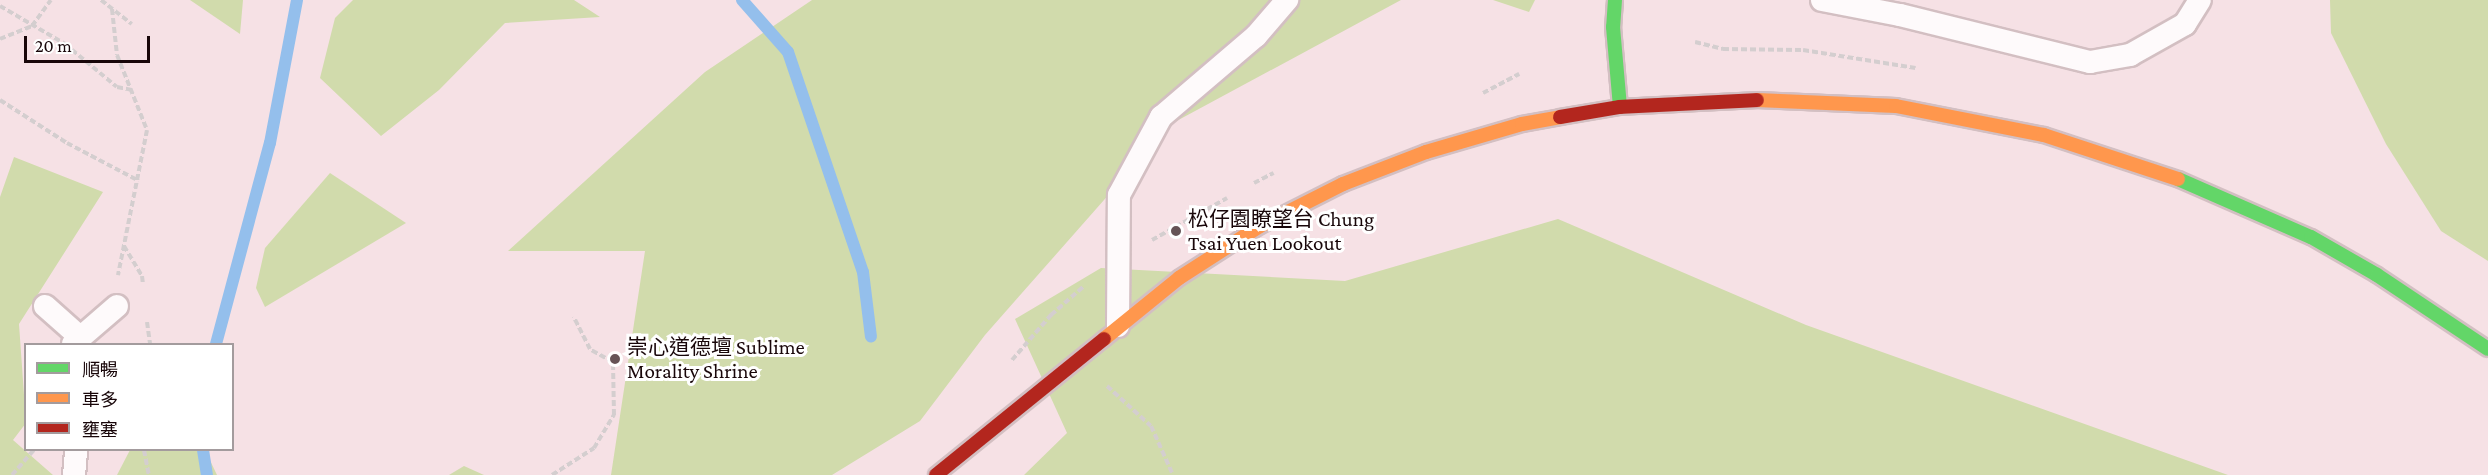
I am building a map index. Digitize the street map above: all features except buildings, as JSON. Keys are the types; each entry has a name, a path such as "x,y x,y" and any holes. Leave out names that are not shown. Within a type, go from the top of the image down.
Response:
{"main road":[{"path":"1615,0 1612,27 1620,107"},
{"path":"936,475 1179,278 1260,226 1343,184 1426,152 1522,124 1620,107 1754,100 1896,106 2065,141 2211,190 2311,237 2377,275 2488,350"}],"lane":[{"path":"1118,326 1119,195 1161,117 1256,36 1287,0"},
{"path":"1822,0 1900,15 2090,62 2130,55 2185,24 2200,0"},
{"path":"45,306 77,341 117,306"},
{"path":"74,475 76,451"}],"path":[{"path":"0,39 32,26 51,0"},
{"path":"101,0 132,24"},
{"path":"0,6 65,44 117,87 133,91"},
{"path":"112,9 117,55 147,130 139,181 120,264 117,306"},
{"path":"0,100 67,143 139,181"},
{"path":"552,475 594,448 614,415 613,362 590,349 574,318"},
{"path":"1102,382 1151,426 1173,475"},
{"path":"12,475 33,451"},
{"path":"144,451 149,475"}],"green space":[{"path":"190,0 243,0 240,34"},
{"path":"353,0 574,0 600,17 505,23 439,90 381,136 320,78 335,18"},
{"path":"812,0 1401,0 1171,124 985,335 920,421 832,475 611,475 645,251 508,251 705,72"},
{"path":"1493,0 1535,0 1529,12"},
{"path":"2330,0 2488,0 2488,261 2441,231 2386,144 2331,33"},
{"path":"14,157 103,192 19,324 24,426 13,440 53,475 0,475 0,197"},
{"path":"330,173 406,223 265,307 256,288 265,248"},
{"path":"1558,219 1806,325 2228,475 1024,475 1067,433 1015,319 1101,268 1345,281"},
{"path":"129,451 205,451 217,475 117,475"},
{"path":"464,466 484,475 449,475"}],"waterway":[{"path":"216,343 270,143 297,0"},
{"path":"742,0 788,52 863,272 871,337"},
{"path":"203,451 207,475"}],"traffic: fast":[{"path":"1615,0 1613,27 1620,107"},
{"path":"2178,179 2311,237 2377,275 2488,349"}],"traffic: slow":[{"path":"1757,100 1896,106 2044,135 2178,179"},
{"path":"1104,339 1179,278 1260,226 1343,184 1426,152 1522,124 1560,117"}],"traffic: jam":[{"path":"1560,117 1620,107 1757,100"},
{"path":"936,475 1104,339"}],"place":[{"name":"松仔園瞭望台 Chung Tsai Yuen Lookout","path":"1176,231"},
{"name":"崇心道德壇 Sublime Morality Shrine","path":"615,359"}]}
